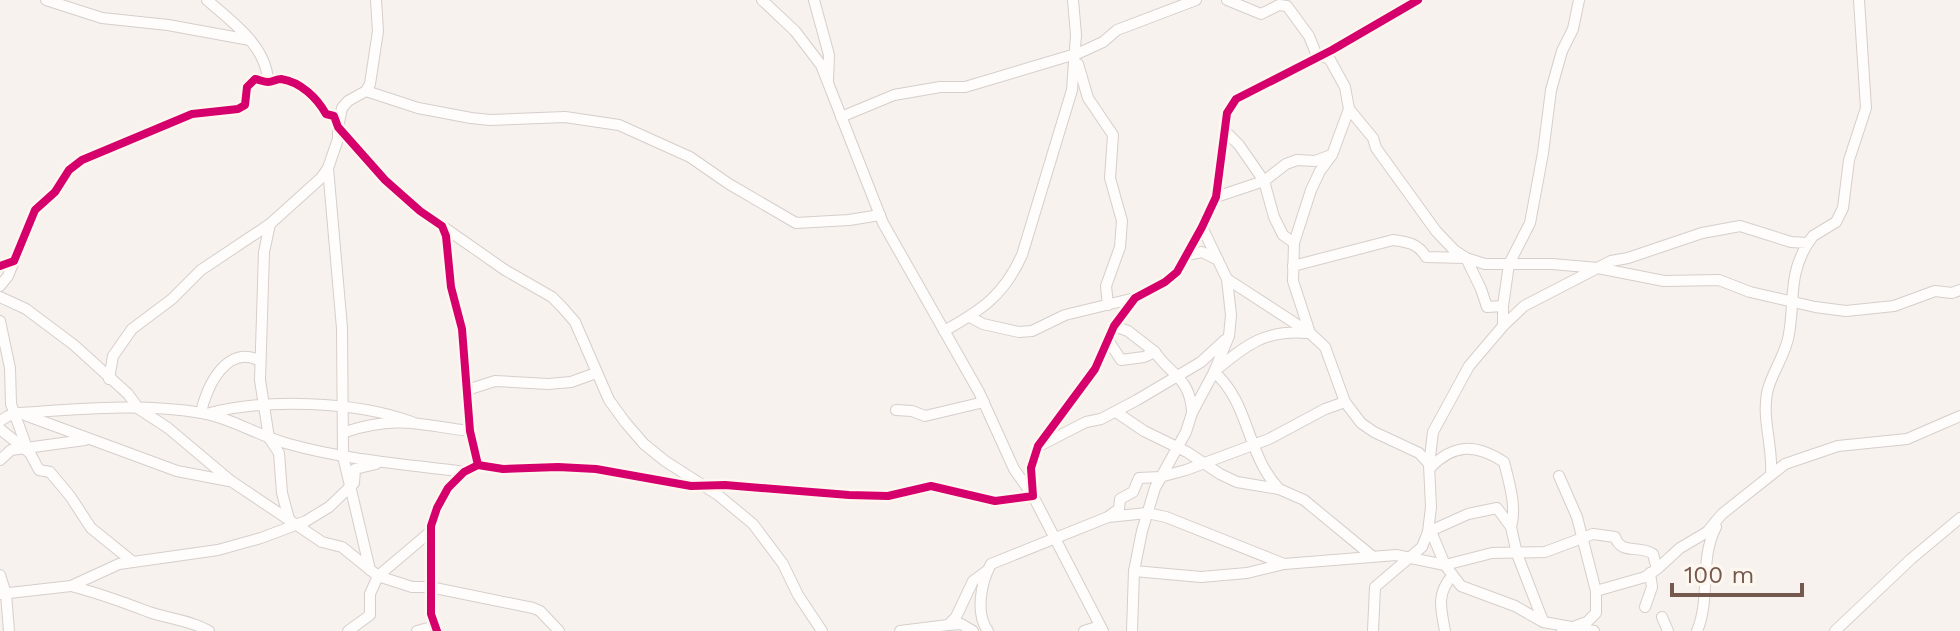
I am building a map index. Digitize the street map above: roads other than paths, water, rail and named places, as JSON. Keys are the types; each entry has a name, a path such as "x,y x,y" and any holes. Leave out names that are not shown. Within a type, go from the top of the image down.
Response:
{"street":[{"path":"46,0 102,18 168,25 250,40"},
{"path":"207,0 250,40 268,69 268,82"},
{"path":"109,379 113,356 132,329 172,299 209,264 270,224 321,178 328,168 338,139 344,104 366,91 373,73 378,31 376,0"},
{"path":"762,0 795,31 813,54 827,81 880,215 984,402 1014,469 1033,496 1101,628 1084,631"},
{"path":"814,0 829,55 827,81"},
{"path":"944,331 995,298 1022,255 1068,109 1074,79 1073,0"},
{"path":"841,117 894,95 940,87 965,87 1075,54 1103,42 1117,30 1196,0"},
{"path":"1227,0 1264,14"},
{"path":"1264,14 1271,0"},
{"path":"970,317 983,324 1019,332 1032,331 1065,315 1084,313 1135,298 1165,282 1177,272 1216,197 1227,113 1236,99 1418,0"},
{"path":"1503,326 1509,264 1530,223 1551,90 1562,51 1573,29 1579,0"},
{"path":"1771,474 1767,391 1789,335 1796,261 1813,236 1836,222 1843,208 1849,160 1866,108 1859,0"},
{"path":"1264,14 1279,5 1287,6 1309,36 1317,56"},
{"path":"1075,54 1088,98 1113,135 1110,178 1122,221 1120,247 1106,286 1108,305"},
{"path":"1317,56 1329,58 1345,87 1349,109 1373,138 1376,148 1436,231 1466,258 1487,307 1503,306"},
{"path":"0,286 8,276 35,210 55,192 69,170 82,160 192,114 238,109 245,105 249,82 255,79 268,82 283,80 302,87 321,102 326,114 334,116 338,127 385,180 442,226 505,270 552,297 575,322 609,400 644,444 702,487 718,495 753,524 783,564 798,595 822,631"},
{"path":"366,91 418,108 471,118 565,117 619,125 690,157 796,223 880,215"},
{"path":"1310,333 1293,281 1294,243 1311,190 1332,155 1349,109"},
{"path":"1225,131 1239,145 1264,181 1274,217 1283,235 1294,243"},
{"path":"1216,197 1264,181 1297,160 1315,161 1332,155"},
{"path":"328,168 342,328 343,456 374,573 370,615 348,631"},
{"path":"270,224 264,252 260,361 269,438 279,453 282,493 293,522"},
{"path":"442,226 446,236 451,287 462,329 470,431 478,465"},
{"path":"1373,631 1375,587 1422,547 1428,532 1433,432 1469,366 1524,306 1611,261 1702,233 1740,226 1791,242 1808,243"},
{"path":"1132,631 1134,571 1147,513 1160,477 1177,448 1229,336 1231,315 1227,279 1202,227"},
{"path":"1293,266 1393,240 1407,241 1422,249 1426,257 1466,258 1485,264 1598,268 1664,281 1719,280 1750,292 1815,307 1856,310 1894,306 1935,291 1952,293 1960,290"},
{"path":"1186,255 1202,252 1218,260"},
{"path":"0,266 14,261"},
{"path":"1227,279 1310,333 1325,347 1345,402 1366,427 1419,453 1430,466"},
{"path":"0,297 39,317 128,394 139,409 168,428 231,481 322,542 342,547 374,573 412,587 430,587 533,608 559,631"},
{"path":"1033,496 1031,468 1038,446 1095,369 1114,326 1135,298"},
{"path":"0,321 10,372 10,393 26,448"},
{"path":"1114,326 1128,331 1178,375 1187,388 1192,413"},
{"path":"1214,372 1258,339 1276,334 1310,333"},
{"path":"1038,446 1086,422 1116,412 1201,362 1229,336"},
{"path":"1108,340 1121,360 1155,352"},
{"path":"204,413 204,396 223,367 236,357 249,355 260,361"},
{"path":"1214,372 1228,384 1269,479 1279,489"},
{"path":"467,390 495,381 571,382 596,373"},
{"path":"896,410 925,416 984,402"},
{"path":"1108,517 1119,509 1120,499 1133,492 1139,478 1160,477 1204,463 1269,439 1325,409 1345,402"},
{"path":"0,421 17,414 107,406 204,413 222,409 312,404 368,409 444,430 470,431"},
{"path":"1116,412 1144,431 1237,482 1279,489 1304,500 1372,556"},
{"path":"204,413 269,438 343,456 464,472"},
{"path":"17,414 177,471 231,481"},
{"path":"1596,591 1654,571 1680,548 1707,532 1722,514 1785,464 1838,446 1907,439 1960,416"},
{"path":"345,432 377,422 412,422"},
{"path":"0,429 26,448 39,470 50,472 97,535 133,562"},
{"path":"0,460 11,450 87,440"},
{"path":"1430,466 1449,452 1478,448 1504,462 1514,518 1511,527"},
{"path":"3,594 71,586 119,564 218,550 329,507 354,483 355,469 382,463"},
{"path":"436,631 431,614 430,532 437,508 448,488 464,472 478,465 503,469 596,469 702,487 725,485 888,496 931,486 995,501 1033,496"},
{"path":"1559,476 1577,517 1596,591 1596,613 1587,622 1566,630"},
{"path":"1428,532 1449,520 1497,508 1511,527 1517,554 1543,622"},
{"path":"948,625 956,617 973,581 997,560 1108,517 1147,513 1166,517 1284,564"},
{"path":"1697,631 1702,617 1705,571 1712,535 1722,514"},
{"path":"1835,631 1911,559 1960,518"},
{"path":"374,573 430,532"},
{"path":"1428,532 1433,536 1445,565 1461,586 1515,606 1543,622 1566,630 1594,631"},
{"path":"1134,571 1201,577 1247,573 1284,564 1396,555 1445,565 1492,553 1545,552 1593,534 1609,535 1615,537 1623,549 1646,549 1653,554 1652,587 1645,607"},
{"path":"988,570 981,602 984,627 988,631"},
{"path":"0,575 9,631"},
{"path":"1445,631 1440,600 1443,586 1452,576"},
{"path":"71,586 190,622 209,631"},
{"path":"1662,617 1668,631"},
{"path":"359,631 365,620"},
{"path":"900,631 961,624 973,631"},
{"path":"417,631 428,628 436,631"}]}
